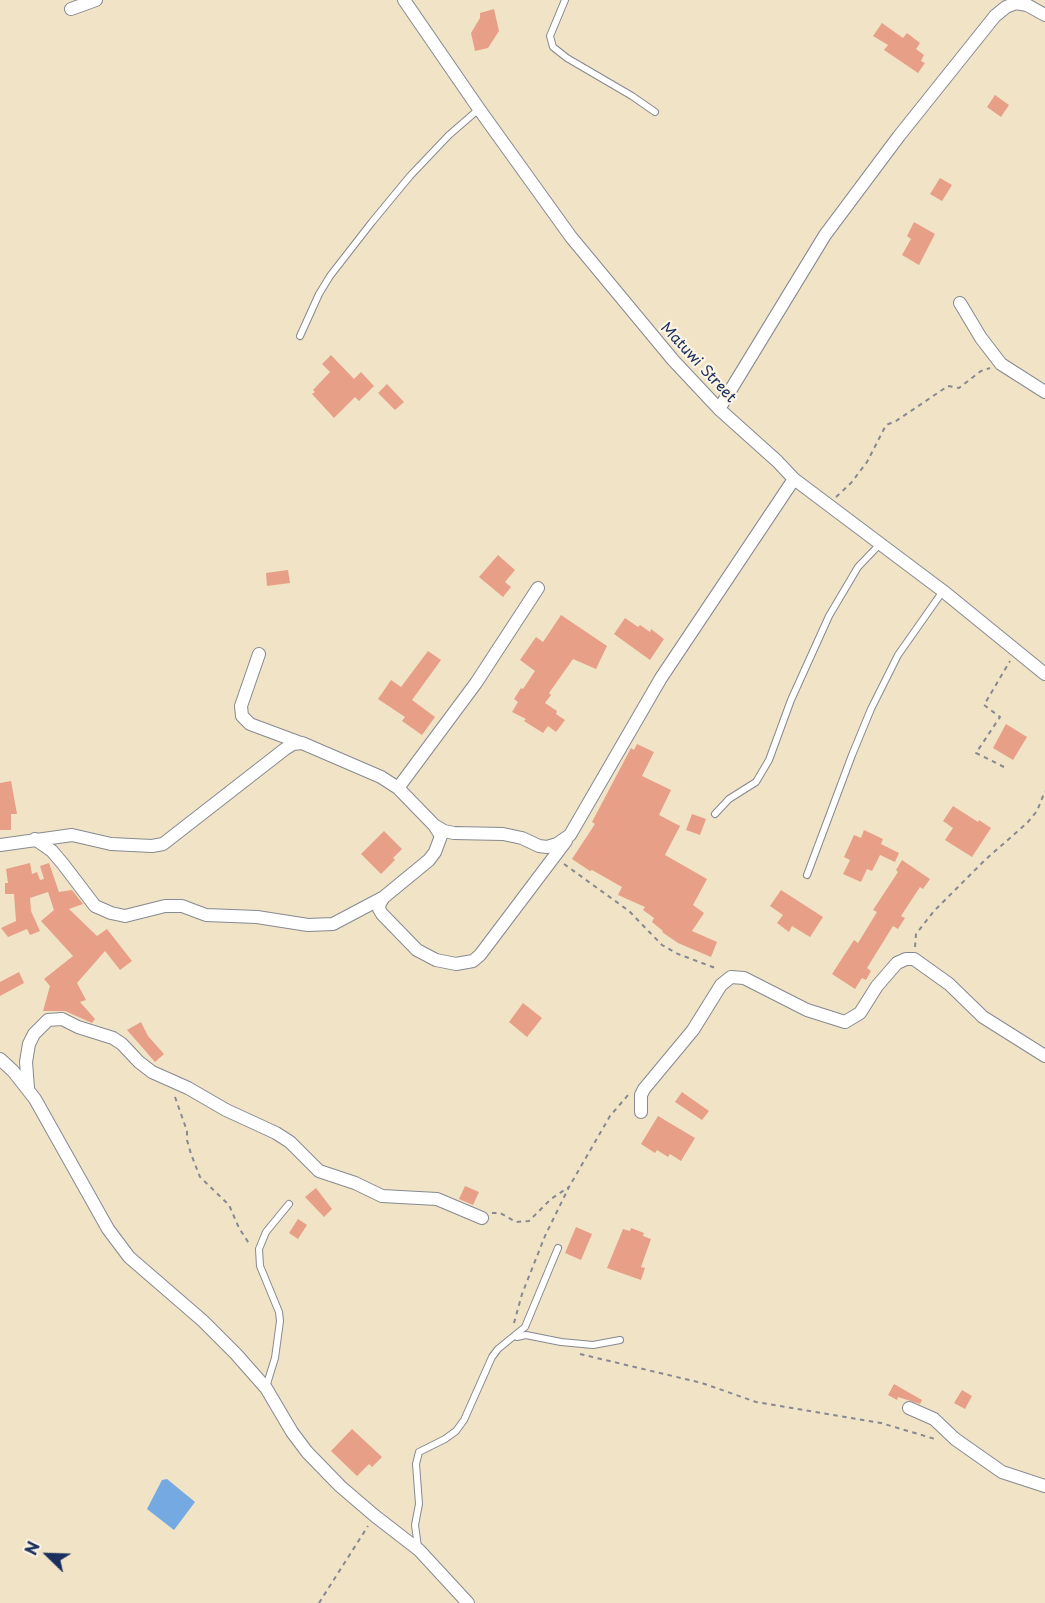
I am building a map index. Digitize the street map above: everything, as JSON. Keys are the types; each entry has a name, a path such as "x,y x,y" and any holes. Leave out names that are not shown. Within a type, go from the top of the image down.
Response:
{"street":[{"path":"71,9 96,0"},
{"name":"Matuwi Street","path":"404,0 571,237 665,351 719,410 794,479 943,591 1045,674"},
{"path":"719,410 825,236 996,15 1016,2 1045,15"},
{"path":"960,303 981,338 1001,364 1045,392"},
{"path":"384,897 379,909 382,914 417,950 436,960 456,964 473,961 480,955 570,835 661,678 794,479"},
{"path":"398,788 476,683 538,588"},
{"path":"35,839 52,851 95,906 125,916 156,907 182,906 215,916 257,917 308,925 333,924 384,897 429,860 441,836 434,825 398,788 360,767 250,724 242,716 241,706 259,654"},
{"path":"0,844 72,835 111,844 152,846 162,844 285,749 293,744 302,743"},
{"path":"434,825 444,831 454,833 512,836 547,847 557,844 570,835"},
{"path":"641,1112 641,1095 649,1081 693,1030 721,986 731,977 744,978 807,1010 845,1022 860,1013 877,986 897,963 906,958 914,959 949,984 983,1017 1045,1056"},
{"path":"28,1088 26,1062 29,1044 48,1020 62,1018 78,1027 113,1038 152,1072 276,1133 290,1142 319,1171 355,1182 382,1196 437,1199 482,1218"},
{"path":"0,1059 28,1088 118,1243 142,1270 203,1321 236,1354 266,1388 284,1420 307,1452 340,1486 419,1550 468,1603"},
{"path":"909,1408 934,1419 955,1439 1002,1472 1045,1486"}],"lane":[{"path":"564,0 550,36 553,47 655,112"},
{"path":"300,336 330,276 372,222 449,135 479,109"},
{"path":"715,814 729,799 756,782 765,768 790,700 829,616 858,567 880,543"},
{"path":"807,875 852,755 872,709 898,655 943,591"},
{"path":"266,1388 275,1358 280,1321 279,1312 260,1266 261,1240 289,1204"},
{"path":"419,1550 415,1536 419,1504 416,1458 419,1452 446,1439 464,1420 492,1357 498,1348 525,1328 558,1248"},
{"path":"513,1338 526,1335 593,1345 620,1340"}],"path":[{"path":"827,505 867,462 886,424 896,421 948,386 959,388 981,371 1001,364"},
{"path":"1004,767 976,753 1000,717 984,705 1017,651"},
{"path":"915,949 916,934 934,911 985,860 1027,823 1037,812 1045,791"},
{"path":"554,857 629,911 662,945 678,954 718,969"},
{"path":"513,1338 513,1324 522,1294 545,1236 569,1187 610,1116 632,1089 649,1081"},
{"path":"171,1082 176,1104 187,1131 190,1154 200,1177 229,1205 239,1227 259,1258"},
{"path":"482,1218 486,1219 495,1212 516,1222 529,1221 550,1199 569,1187"},
{"path":"579,1354 702,1383 756,1402 881,1423 941,1441 955,1439"},
{"path":"319,1603 375,1516"}],"water":[{"path":"167,1479 195,1502 174,1530 147,1509 162,1480"}],"building":[{"path":"494,9 499,31 488,48 475,51 471,33 480,18 480,13"},
{"path":"882,23 903,38 907,33 920,43 916,49 924,55 921,61 925,63 918,73 884,50 888,45 873,36"},
{"path":"995,95 1009,105 1001,117 987,107"},
{"path":"940,178 952,185 942,201 930,194"},
{"path":"914,222 935,234 919,265 902,255 911,239 907,236"},
{"path":"331,355 354,379 361,372 374,386 359,401 355,397 334,418 312,394 330,372 322,364"},
{"path":"387,384 404,402 395,410 378,393"},
{"path":"498,555 515,570 505,582 511,587 503,597 479,577"},
{"path":"288,570 290,583 267,586 266,573"},
{"path":"561,615 607,646 596,669 573,659 549,693 551,695 545,703 565,720 556,732 548,726 543,733 524,721 526,719 512,712 518,702 514,699 535,671 520,660 536,637 543,642"},
{"path":"625,618 638,627 640,625 650,632 651,629 664,639 650,660 614,634"},
{"path":"428,651 441,660 412,700 435,717 422,735 402,721 405,717 378,699 391,680 401,687"},
{"path":"1006,724 1027,737 1013,760 993,748"},
{"path":"637,744 654,752 642,776 671,790 659,815 680,826 665,855 707,879 693,905 704,913 692,931 717,942 711,957 678,943 662,932 652,922 654,918 643,910 645,907 618,895 622,887 572,859 595,824 592,822 631,748 634,750"},
{"path":"11,781 17,814 11,814 11,830 0,830 0,783"},
{"path":"953,806 991,828 972,857 945,840 953,828 943,821"},
{"path":"692,814 706,819 700,835 686,830"},
{"path":"864,830 883,839 881,844 899,853 895,862 880,855 872,871 867,869 861,882 843,874 850,860 844,857 854,835 861,838"},
{"path":"384,831 402,849 381,874 361,854"},
{"path":"902,860 930,879 923,889 920,887 901,916 905,918 898,929 893,926 867,968 871,971 866,980 862,978 855,989 832,974 854,940 858,943 877,912 873,910 898,872 896,870"},
{"path":"30,863 32,874 37,872 40,880 44,879 40,866 49,863 59,892 72,890 83,904 69,909 97,936 107,929 132,961 120,970 105,951 77,983 86,1000 80,1002 95,1019 92,1023 65,1011 43,1011 50,986 44,979 73,956 41,921 54,910 48,892 30,898 31,911 40,931 30,935 27,929 8,937 1,928 16,921 14,894 5,894 5,883 8,883 6,869"},
{"path":"781,890 823,917 810,937 792,926 789,932 777,923 783,915 770,906"},
{"path":"19,972 24,983 0,996 0,982"},
{"path":"523,1003 542,1018 527,1037 509,1022"},
{"path":"141,1022 148,1036 164,1054 155,1062 127,1030"},
{"path":"682,1092 709,1111 702,1120 675,1102"},
{"path":"658,1116 695,1138 681,1161 657,1150 655,1153 641,1144"},
{"path":"465,1186 479,1192 473,1205 459,1199"},
{"path":"316,1188 332,1209 324,1217 305,1197"},
{"path":"298,1219 307,1225 298,1239 289,1233"},
{"path":"576,1227 592,1234 581,1260 565,1253"},
{"path":"631,1228 644,1233 643,1236 651,1239 641,1267 645,1268 641,1280 607,1268 623,1229 630,1231"},
{"path":"894,1384 922,1400 920,1404 898,1397 897,1400 888,1395"},
{"path":"962,1390 972,1396 965,1409 954,1403"},
{"path":"352,1429 382,1457 372,1467 369,1464 357,1476 331,1451"}]}
